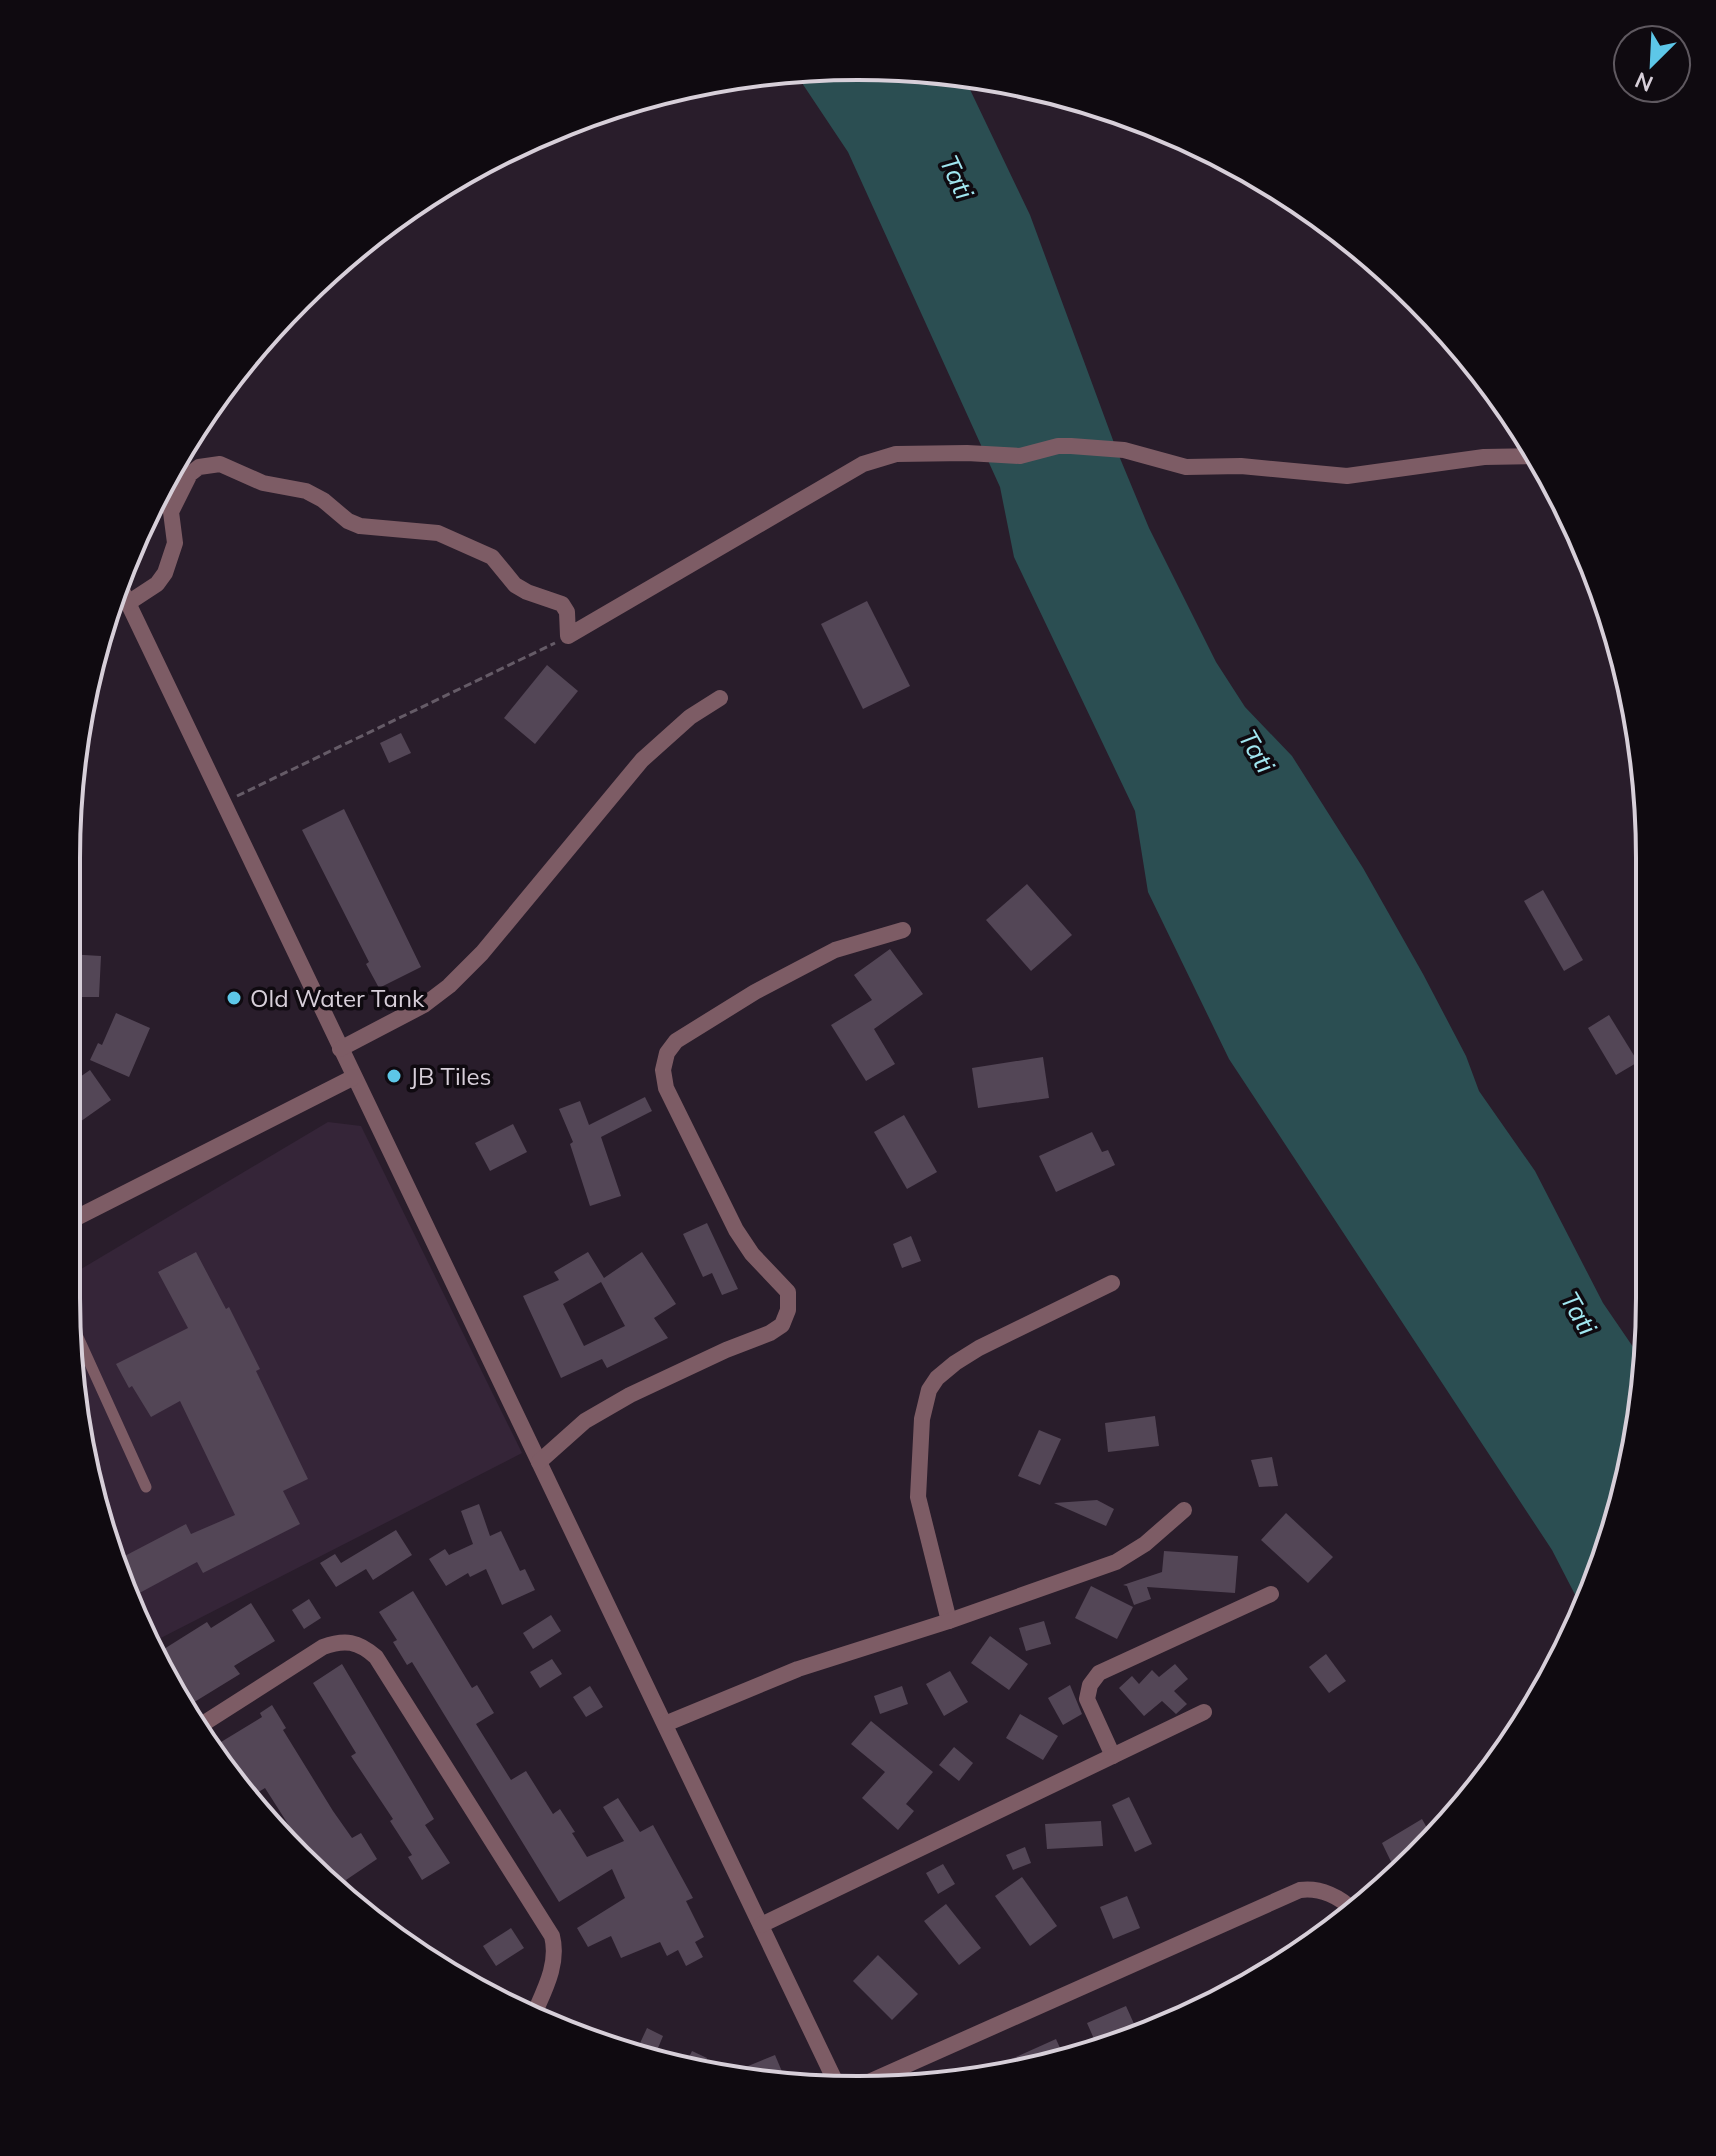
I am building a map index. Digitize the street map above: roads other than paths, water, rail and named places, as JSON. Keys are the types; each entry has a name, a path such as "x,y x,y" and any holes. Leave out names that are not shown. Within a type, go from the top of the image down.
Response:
{"street":[{"path":"128,603 157,584 165,573 175,543 171,512 190,474 199,467 220,464 263,483 306,491 360,526 430,532 485,553 515,585 562,604 567,612 568,636 863,464 881,457 967,453 1020,456 1058,446 1071,446 1124,450 1186,467 1241,466 1347,476 1484,457 1524,456"},
{"path":"125,597 832,2075"},
{"path":"340,1049 424,1005 449,986 482,953 642,760 679,726 720,698"},
{"path":"539,1462 585,1421 630,1395 770,1333 782,1325 788,1310 788,1292 752,1254 736,1230 666,1088 663,1070 667,1053 676,1041 755,992 835,950 903,930"},
{"path":"80,1216 354,1077"},
{"path":"949,1621 918,1497 922,1419 929,1390 937,1378 979,1348 1112,1283"},
{"path":"665,1724 798,1669 949,1621 1116,1562 1145,1544 1184,1510"},
{"path":"1113,1756 1087,1699 1090,1685 1099,1673 1271,1594"},
{"path":"206,1722 323,1647 339,1641 366,1648 376,1657 552,1936 554,1961 537,2006"},
{"path":"761,1925 1204,1712"},
{"path":"885,2075 1300,1890 1311,1888 1325,1892 1345,1904"}],"lane":[{"path":"82,1346 146,1487"}],"water":[{"name":"Tati","path":"858,80 970,89 1030,215 1117,451 1149,528 1216,662 1245,707 1292,756 1363,868 1466,1056 1479,1091 1535,1171 1603,1303 1634,1348 1621,1450 1595,1548 1576,1597 1552,1550 1229,1059 1148,892 1135,811 1014,557 1000,487 848,152 802,83"}],"place":[{"name":"Old Water Tank","path":"234,998"},
{"name":"JB Tiles","path":"394,1076"}]}
